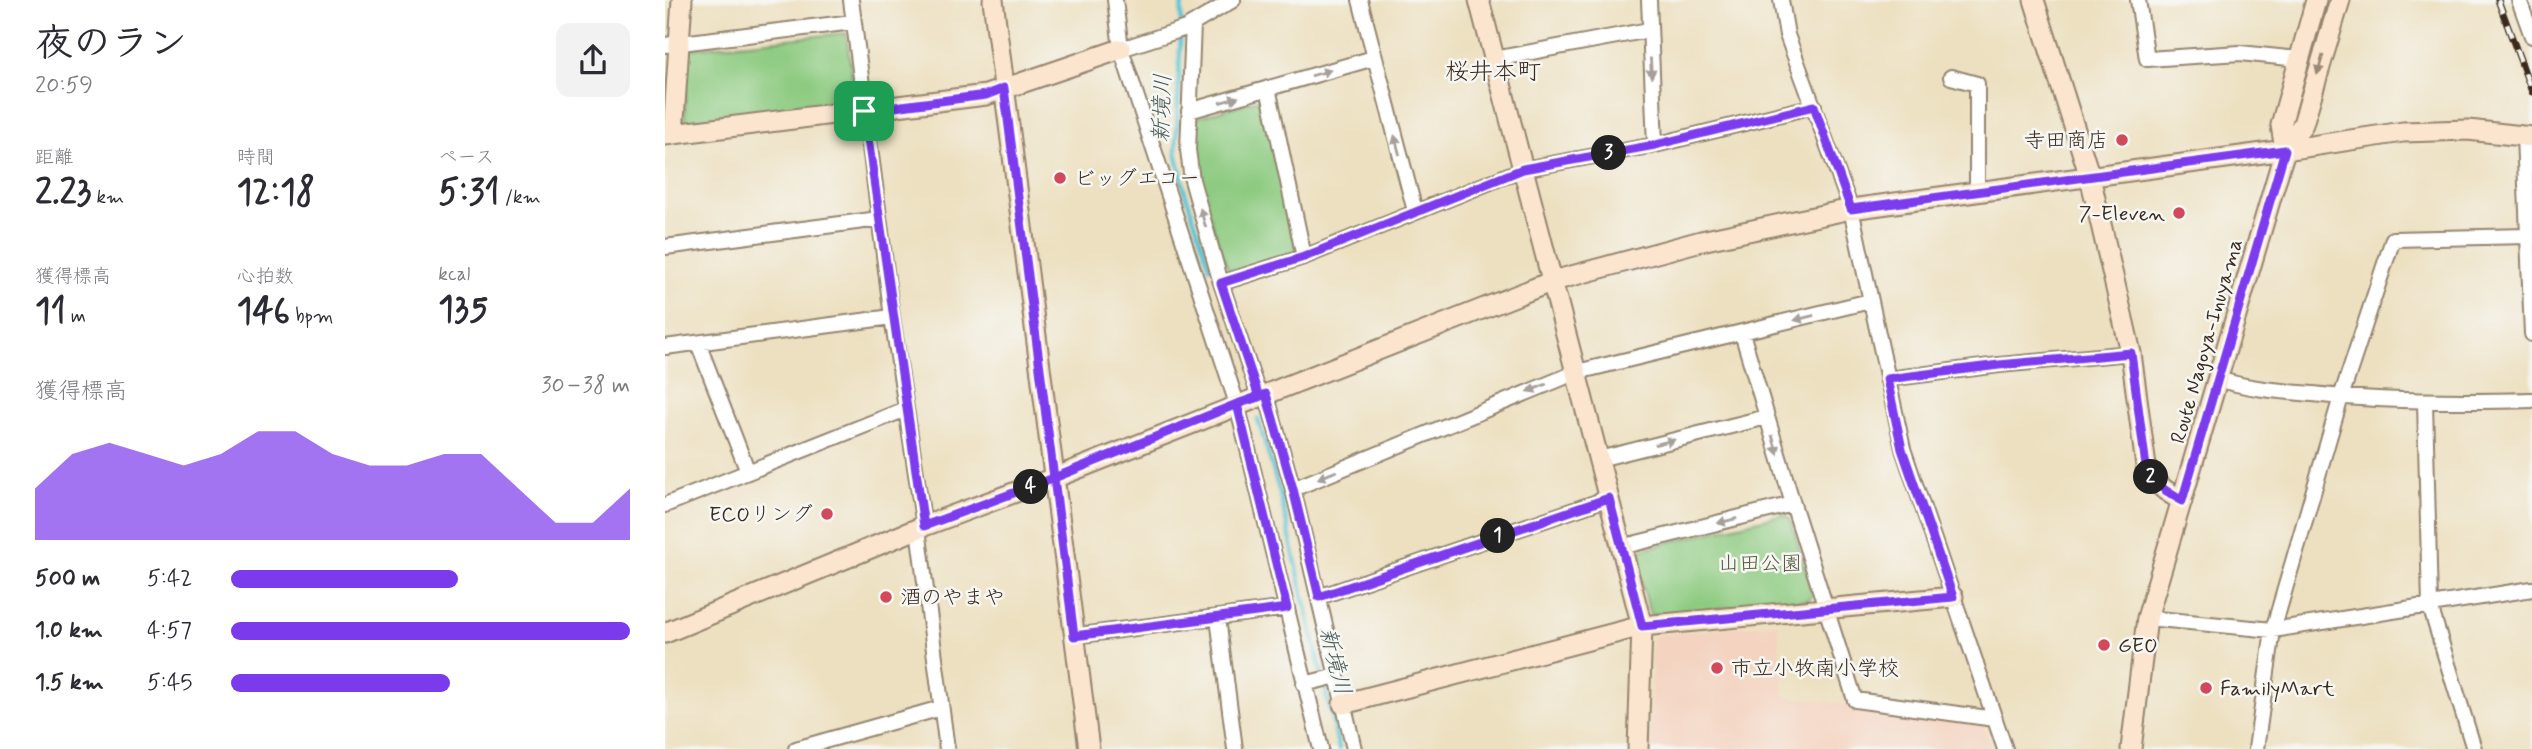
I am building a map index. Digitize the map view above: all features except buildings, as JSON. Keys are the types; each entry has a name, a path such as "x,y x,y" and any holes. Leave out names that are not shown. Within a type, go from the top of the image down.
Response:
{"street":[{"path":"682,0 672,44 669,135 986,95 1185,28 1233,0"},
{"path":"851,0 906,409 947,749"},
{"path":"993,0 1089,749"},
{"path":"1115,0 1121,49 1237,404 1321,749"},
{"path":"1360,0 1415,211"},
{"path":"1479,0 1642,626 1638,749"},
{"path":"1649,0 1655,145"},
{"path":"1781,0 1787,35 1851,209 1902,449 2005,749"},
{"path":"2034,0 2090,177 2131,353 2147,474 2182,501"},
{"path":"2138,0 2147,60 2240,53 2299,59"},
{"name":"Route Nagoya-Inuyama","path":"2285,150 2281,125 2316,0"},
{"name":"Route Nagoya-Inuyama","path":"2131,749 2147,618 2285,150 2303,124 2340,0"},
{"path":"2519,0 2529,17 2532,36"},
{"path":"672,44 853,22"},
{"path":"1185,28 1188,150 1192,180 1221,283 1263,395 1293,489 1319,597 1332,678 1343,704 1354,749"},
{"path":"1494,59 1649,30"},
{"path":"1189,111 1374,58"},
{"path":"1951,77 1976,84 1977,193"},
{"path":"1268,88 1304,257"},
{"path":"1221,283 1304,257 1523,169 1655,145 1814,106"},
{"path":"665,633 921,528 1553,281 1701,241 1851,209 2403,132 2468,130 2528,136 2532,334"},
{"path":"665,247 879,219"},
{"path":"2256,749 2273,630 2341,397 2393,239 2528,236"},
{"path":"1293,489 1577,372 1870,301"},
{"path":"665,347 892,317"},
{"path":"1742,332 1854,700 1995,719"},
{"path":"698,343 748,472"},
{"path":"1887,379 2131,353"},
{"path":"2218,379 2245,388 2341,397 2425,402 2532,400"},
{"path":"2425,402 2430,606 2474,749"},
{"path":"665,505 906,409"},
{"path":"1599,459 1767,417"},
{"path":"1319,597 1609,498"},
{"path":"1622,547 1793,504"},
{"path":"2147,618 2273,630 2532,589"},
{"path":"1343,704 1642,626 1953,597"},
{"path":"1074,636 1287,608"},
{"path":"1218,618 1235,749"},
{"path":"1304,684 1332,678"},
{"path":"796,749 941,708"}],"shaded area":[{"name":"市立小牧南小学校","path":"1778,623 1784,696 1982,722 1991,749 1650,749 1653,639 1657,635"}],"green space":[{"path":"846,33 856,107 684,125 689,49"},
{"path":"1259,99 1265,103 1297,252 1236,276 1229,271 1203,193 1193,148 1193,130 1197,118"},
{"name":"山田公園","path":"1783,514 1790,518 1813,594 1809,600 1650,615 1635,556 1638,550"}],"waterway":[{"name":"新境川","path":"1182,0 1176,152 1185,192 1210,267"},
{"name":"新境川","path":"1258,419 1279,490 1339,749"}],"railway":[{"path":"2498,0 2532,92"}],"place":[{"name":"寺田商店","path":"2122,140"},
{"name":"ビッグエコー","path":"1060,178"},
{"name":"7-Eleven","path":"2179,213"},
{"name":"ECOリング","path":"827,514"},
{"name":"酒のやまや","path":"886,597"},
{"name":"GEO","path":"2104,645"},
{"name":"市立小牧南小学校","path":"1717,668"},
{"name":"FamilyMart","path":"2206,688"}],"district":[{"name":"桜井本町","path":"1493,71"}],"route":[{"path":"864,111 924,526 1054,478 1074,636 1287,608 1237,404 1259,397 1221,283 1304,257 1523,169 1655,145 1814,106 1851,209 2285,150 2182,501 2147,474 2131,353 1887,379 1902,449 1953,597 1642,626 1609,498 1319,597 1293,489 1266,394 1259,397 1237,404 1054,478 1004,88 986,95 864,111"}]}
